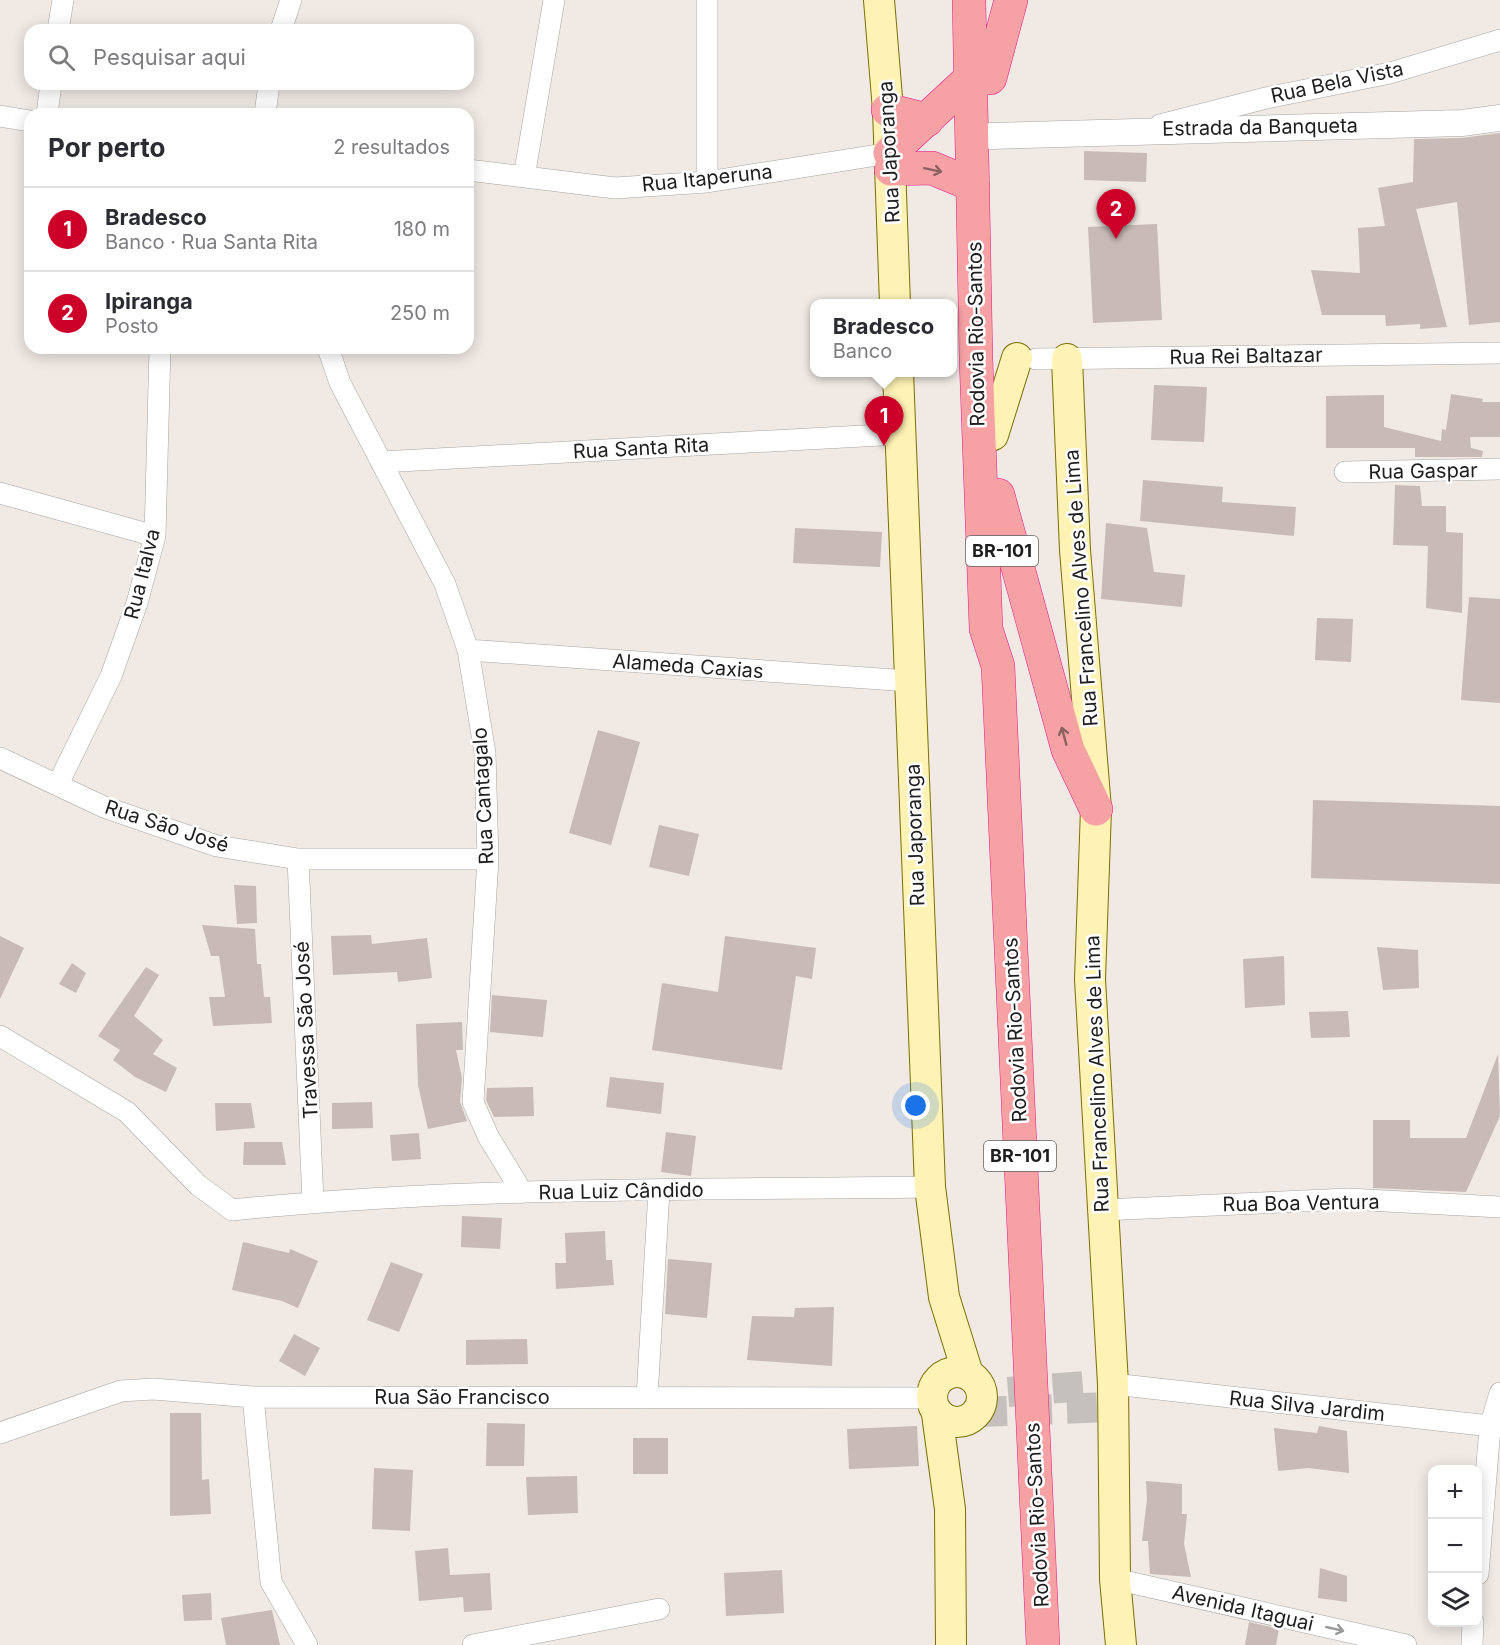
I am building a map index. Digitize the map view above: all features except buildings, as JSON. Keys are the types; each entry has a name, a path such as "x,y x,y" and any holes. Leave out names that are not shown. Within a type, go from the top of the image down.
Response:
{"highway":[{"name":"Rodovia Rio-Santos","path":"969,0 981,78 1005,135 1015,359 993,435 1007,635 998,666"},
{"name":"Rodovia Rio-Santos","path":"989,0 973,185 976,359 986,629 998,666 1043,1645"},
{"path":"890,161 927,120 981,78 1011,0"},
{"path":"888,110 927,120"},
{"path":"890,161 932,168 973,185"},
{"path":"998,495 1068,750 1096,809"}],"main road":[{"name":"Rua Japoranga","path":"879,0 888,110 895,299"},
{"name":"Rua Francelino Alves de Lima","path":"1068,359 1075,550 1096,809 1090,979 1113,1384 1115,1579 1121,1645"},
{"name":"Rua Japoranga","path":"898,377 930,1187 944,1297 942,1404 950,1509 951,1645"},
{"name":"Rua Japoranga","path":"942,1404 977,1412 982,1400 980,1386 968,1374 944,1297"},
{"path":"942,1404 945,1374 953,1372 968,1374"}],"street":[{"path":"59,24 63,0"},
{"path":"282,24 291,0"},
{"path":"524,177 554,0"},
{"path":"707,0 707,182"},
{"name":"Rua Bela Vista","path":"1138,130 1266,98 1390,73 1500,40"},
{"path":"48,108 50,90"},
{"path":"266,108 269,90"},
{"path":"0,116 24,119"},
{"name":"Estrada da Banqueta","path":"1005,135 1462,123 1500,118"},
{"name":"Rua Itaperuna","path":"474,171 615,188 707,182 890,161"},
{"name":"Rua Rei Baltazar","path":"1015,359 1500,353"},
{"name":"Rua Italva","path":"58,784 111,676 137,603 155,536 160,354"},
{"name":"Rua Cantagalo","path":"330,354 340,383 446,584 468,650 485,753 488,858 473,1102 488,1136 522,1192"},
{"name":"Rua Santa Rita","path":"381,462 900,434"},
{"name":"Rua Gaspar","path":"1345,472 1500,469"},
{"path":"0,493 155,536"},
{"name":"Alameda Caxias","path":"468,650 909,681"},
{"name":"Rua São José","path":"0,758 104,807 217,846 298,859 488,858"},
{"name":"Travessa São José","path":"298,859 313,1202"},
{"name":"Rua Luiz Cândido","path":"0,1036 127,1112 198,1185 232,1210 313,1202 522,1192 930,1187"},
{"path":"647,1398 659,1190"},
{"name":"Rua Boa Ventura","path":"1102,1210 1348,1199 1500,1207"},
{"name":"Rua Silva Jardim","path":"1113,1384 1495,1427"},
{"name":"Rua São Francisco","path":"0,1433 121,1391 153,1389 253,1397 647,1398 942,1404"},
{"path":"1478,1573 1500,1393"},
{"path":"253,1397 271,1582 307,1645"},
{"name":"Avenida Itaguai","path":"1115,1579 1406,1645"},
{"path":"473,1645 659,1609"},
{"path":"1472,1645 1473,1627"}],"tunnel":[{"path":"1008,1392 1113,1384"},
{"path":"977,1412 1113,1407"}],"place":[{"name":"Ipiranga","path":"1116,239"},
{"name":"Bradesco","path":"884,446"}]}
